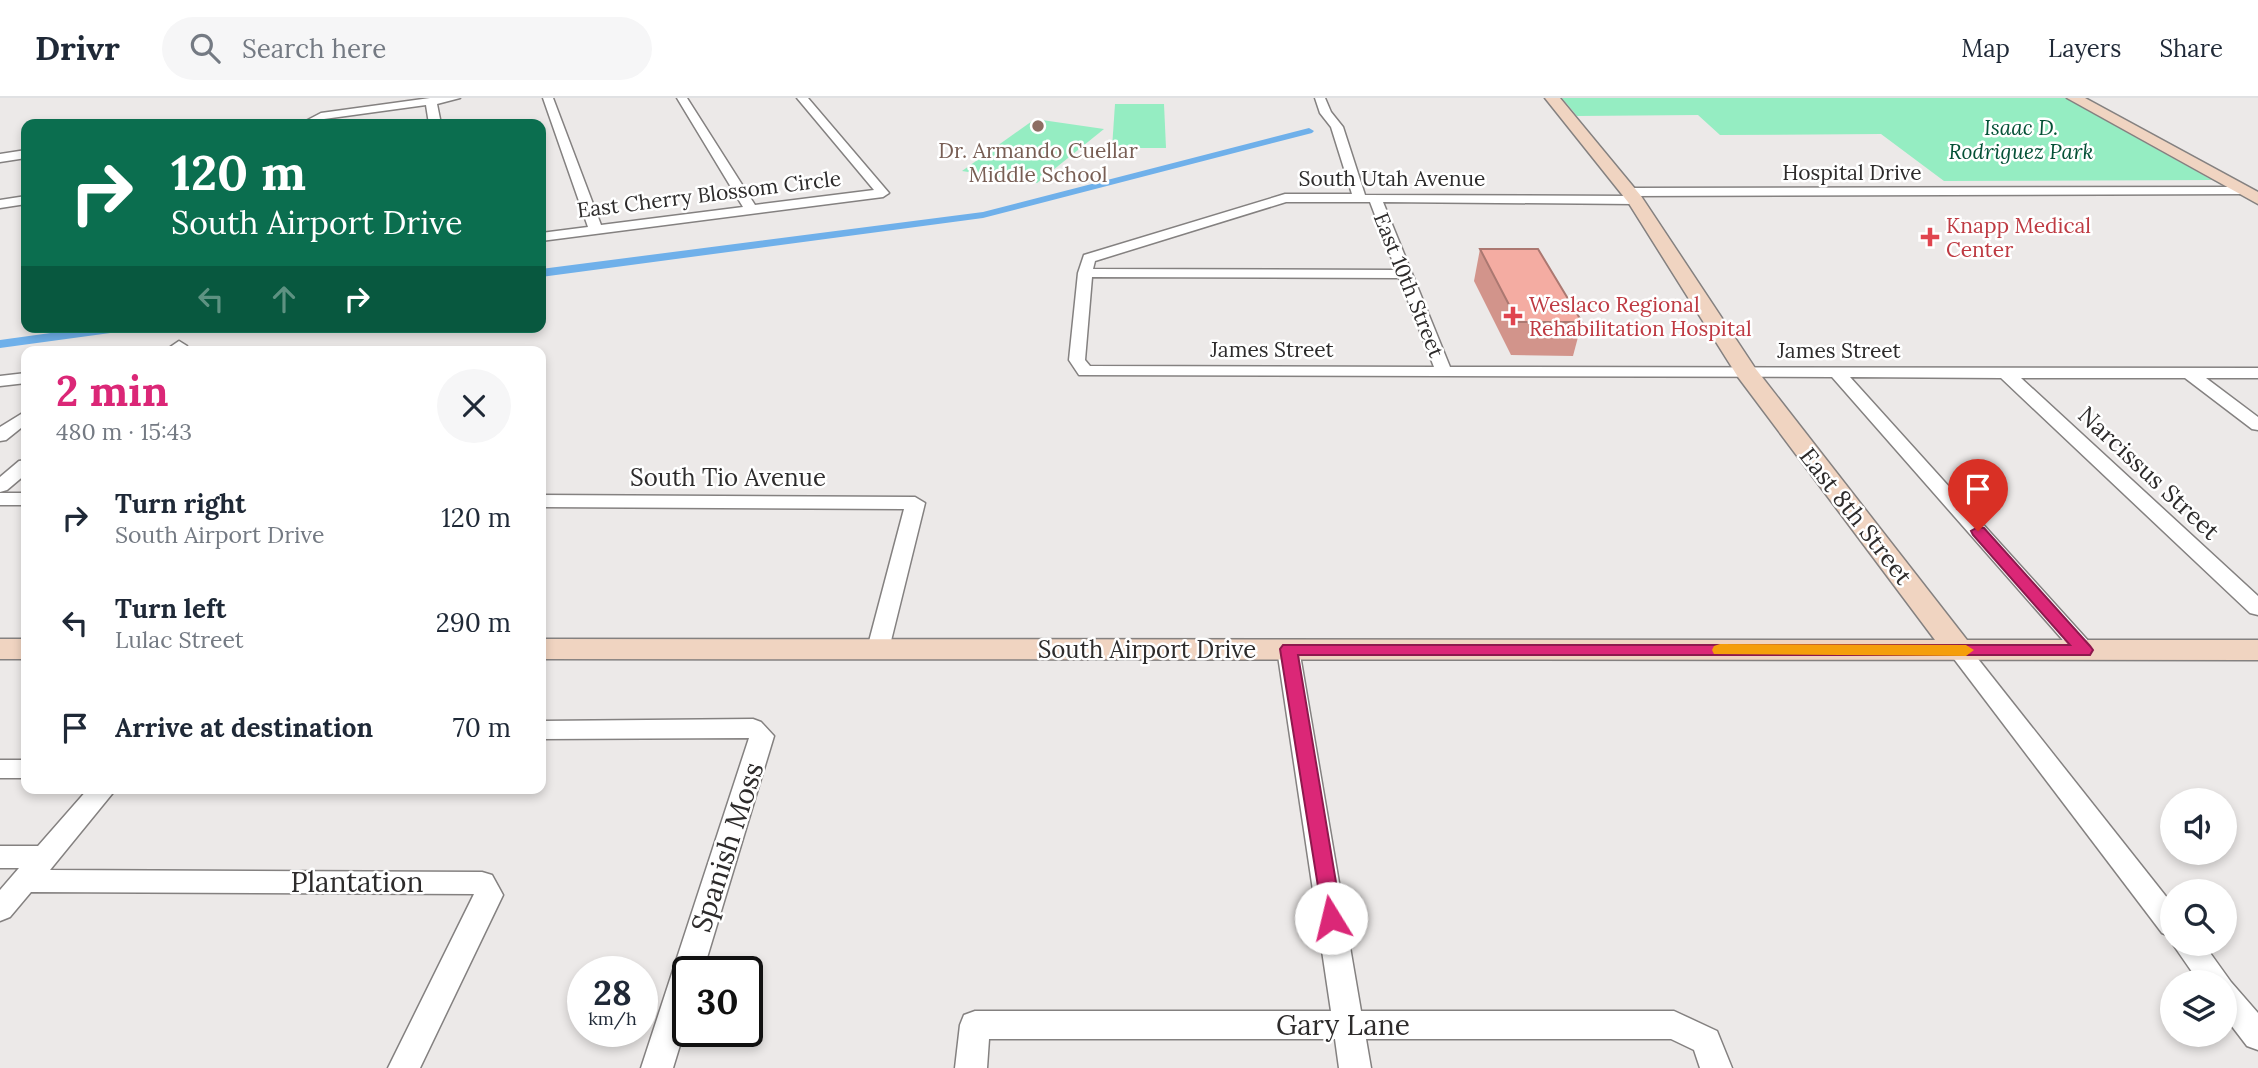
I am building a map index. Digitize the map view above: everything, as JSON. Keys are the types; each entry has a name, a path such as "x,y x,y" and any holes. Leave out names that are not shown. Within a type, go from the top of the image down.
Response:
{"street":[{"path":"315,119 455,98"},
{"path":"548,98 596,230"},
{"path":"682,98 752,211"},
{"name":"East Cherry Blossom Circle","path":"546,236 883,193 802,98"},
{"name":"East 10th Street","path":"1320,98 1326,113 1337,127 1367,198 1406,274 1444,372"},
{"name":"East 8th Street","path":"1552,98 1629,192 1746,372 2160,910"},
{"path":"2074,98 2258,200"},
{"path":"431,101 434,119"},
{"path":"0,158 21,155"},
{"name":"Hospital Drive","path":"1629,192 2235,187"},
{"name":"South Utah Avenue","path":"1085,273 1089,258 1284,198 1629,192"},
{"path":"0,204 21,201"},
{"path":"1085,273 1406,274"},
{"name":"James Street","path":"1085,273 1077,360 1085,371 2258,373"},
{"path":"1838,373 2084,650"},
{"name":"Narcissus Street","path":"2006,373 2258,608"},
{"path":"2189,373 2258,425"},
{"path":"0,382 21,379"},
{"path":"0,436 21,420"},
{"path":"0,486 21,469"},
{"path":"0,499 21,499"},
{"name":"South Tio Avenue","path":"546,501 915,503 878,649"},
{"path":"0,649 21,649"},
{"name":"South Airport Drive","path":"546,649 2258,650"},
{"path":"1289,649 1355,1068"},
{"name":"Spanish Moss","path":"546,730 752,728 762,736 693,956"},
{"path":"0,769 21,769"},
{"path":"0,909 99,794"},
{"path":"0,857 45,857"},
{"name":"Plantation","path":"24,881 482,883 489,895 404,1068"},
{"path":"2196,956 2207,970"},
{"path":"2237,1009 2258,1036"},
{"name":"Spanish Moss","path":"657,1068 672,1022"},
{"name":"Gary Lane","path":"971,1068 975,1025 1674,1025 1711,1055"}],"green space":[{"name":"Isaac D. Rodriguez Park","path":"1562,98 2065,98 2212,180 1944,181 1881,134 1720,135 1698,115 1577,116"},
{"path":"1115,104 1164,104 1166,148 1112,148"},
{"path":"1035,119 1104,129 1037,183 962,171"}],"building":[{"path":"1480,249 1538,249 1582,322 1518,322"}],"waterway":[{"path":"546,272 983,215 1309,131"},
{"path":"0,344 81,333"}],"slow traffic":[{"path":"1720,650 1966,650"}],"place":[{"name":"Dr. Armando Cuellar Middle School","path":"1038,126"},
{"name":"Knapp Medical Center","path":"1930,237"},
{"name":"Weslaco Regional Rehabilitation Hospital","path":"1513,316"}],"route":[{"path":"1331,918 1289,649 2084,650 1978,531"}]}
